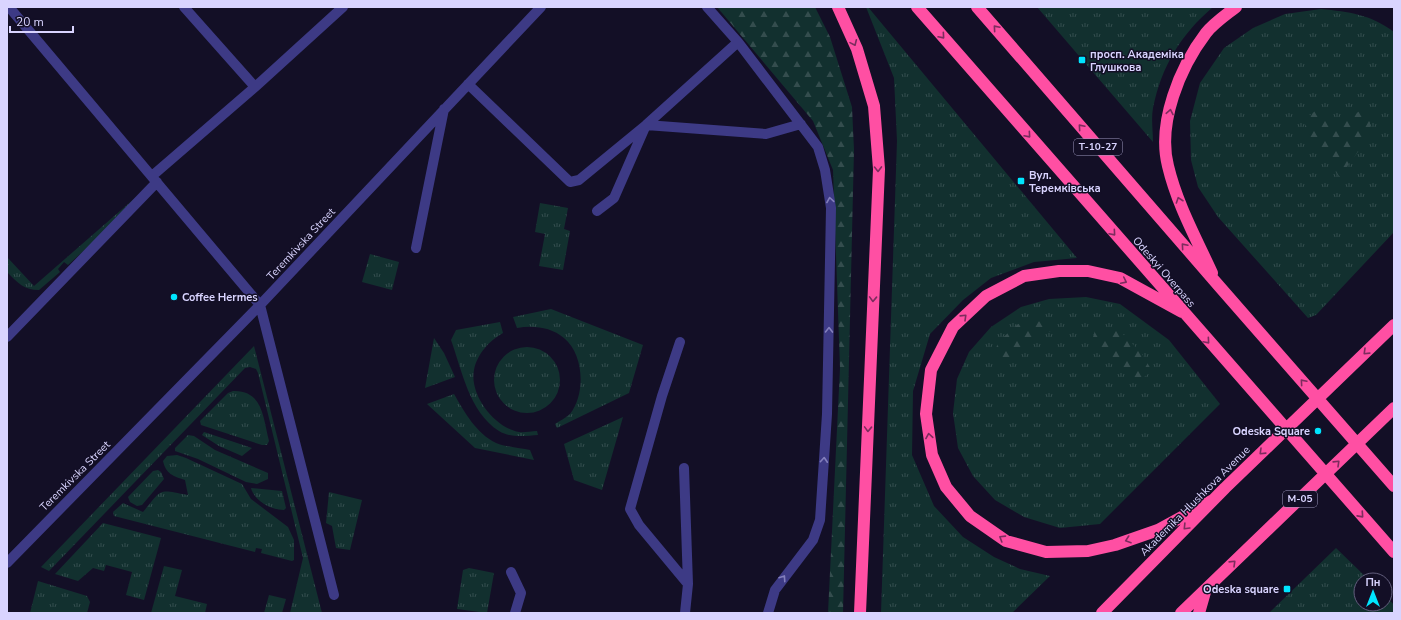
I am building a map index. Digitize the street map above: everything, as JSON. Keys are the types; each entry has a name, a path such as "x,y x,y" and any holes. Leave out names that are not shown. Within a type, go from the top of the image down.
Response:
{"highway":[{"path":"838,7 856,49 874,106 879,168 860,613"},
{"name":"Odeskyi Overpass","path":"917,7 1307,455 1394,552"},
{"name":"Т-10-27","path":"977,7 1394,486"},
{"path":"1219,286 1180,205 1167,166 1166,128 1173,96 1187,62 1207,32 1236,7"},
{"path":"1182,312 1120,278 1072,270 1024,276 986,296 953,327 931,370 926,414 932,455 946,487 970,516 1006,541 1046,552 1088,551 1115,545 1158,530 1213,500"},
{"name":"Akademika Hlushkova Avenue","path":"1102,613 1213,500 1394,325"},
{"name":"М-05","path":"1181,613 1394,408"},
{"path":"1199,613 1205,590"}],"street":[{"path":"9,7 260,305 334,595"},
{"path":"184,7 255,87"},
{"path":"7,337 155,179 343,7"},
{"name":"Teremkivska Street","path":"7,563 260,305 541,7"},
{"path":"707,7 738,42 818,147 825,170 831,208 827,422 820,520 813,540 775,590 768,613"},
{"path":"468,84 570,182 579,180 646,125 738,42"},
{"path":"416,248 444,109"},
{"path":"646,125 766,134 801,124"},
{"path":"597,212 614,198 646,125"},
{"path":"680,342 662,396 630,509 639,526 688,584"},
{"path":"684,468 688,584 684,613"},
{"path":"511,572 521,593 515,613"}],"green space":[{"path":"717,7 815,7 830,37 852,107 854,150 843,613 828,613 840,368 833,170 813,121"},
{"path":"866,7 868,7 1077,258 1034,262 991,278 963,300 930,334 913,391 912,455 934,506 963,537 994,557 1020,569 1050,576 1012,613 881,613 897,141 894,78"},
{"path":"1037,7 1213,7 1191,28 1174,52 1167,65 1161,79 1153,108 1153,142"},
{"path":"1321,9 1359,15 1376,21 1394,32 1394,232 1316,315 1308,318 1218,217 1198,187 1191,160 1190,121 1200,83 1224,48 1253,28 1285,14"},
{"path":"1361,110 1370,117 1370,136 1339,177 1323,153 1305,136 1305,120 1315,111 1339,125"},
{"path":"136,197 136,203 68,265 64,262 58,269 60,272 39,290 25,287 18,283 7,272 7,257 34,286"},
{"path":"540,203 568,208 564,229 570,231 563,270 539,266 545,234 535,232"},
{"path":"370,254 399,262 392,290 362,282"},
{"path":"1086,297 1120,304 1169,340 1220,404 1100,524 1060,528 1024,517 995,500 973,476 958,448 953,413 957,379 969,352 991,327 1021,307 1049,299"},
{"path":"551,309 643,345 629,393 557,428 555,424 570,414 579,396 580,374 576,354 571,345 559,334 548,329 535,327 517,328 513,317"},
{"path":"1041,321 1051,331 1022,345 1006,364 993,359 998,342 1018,324"},
{"path":"500,322 503,333 493,339 478,358 474,370 476,390 486,409 501,424 519,432 537,431 538,435 513,436 499,431 480,413 463,377 451,340 456,330"},
{"path":"1096,327 1117,328 1142,354 1152,371 1136,383 1127,372 1104,360 1091,344"},
{"path":"434,338 444,353 455,377 425,388"},
{"path":"254,346 322,613 290,613 303,558 258,373 256,369 250,367 245,368 49,571 41,567"},
{"path":"520,347 534,347 546,352 555,361 560,373 558,393 551,404 534,413 520,413 508,408 499,399 494,387 494,373 499,361 508,352"},
{"path":"233,391 243,392 256,400 265,423 269,441 267,445 262,445 201,425 200,421 228,393"},
{"path":"454,394 472,422 489,439 496,443 530,450 534,460 475,448 427,404"},
{"path":"623,417 602,490 574,480 564,444"},
{"path":"204,432 252,448 242,456 219,446 202,435"},
{"path":"188,435 194,436 215,450 268,473 268,479 257,484 246,482 198,459 175,451 175,448"},
{"path":"177,455 242,484 251,499 288,527 294,540 294,560 292,561 261,553 262,549 256,548 255,552 114,516 113,512 123,503 143,512 161,492 165,491 188,495 185,480 168,472 164,465 163,461 167,456"},
{"path":"158,470 161,472 164,479 142,505 137,506 130,502 128,497 153,471"},
{"path":"251,488 282,491 286,508 284,510 279,510 264,504 256,497"},
{"path":"329,492 362,500 350,550 336,548 332,526 326,523"},
{"path":"103,523 161,538 144,600 126,595 132,572 106,565 104,571 93,568 78,581 55,574"},
{"path":"1336,548 1361,572 1353,572 1353,612 1393,612 1393,604 1394,605 1394,613 1269,613"},
{"path":"164,566 182,570 175,596 207,604 205,613 151,613"},
{"path":"469,568 494,573 487,613 457,609 463,570"},
{"path":"38,581 87,596 90,602 87,613 30,613"},
{"path":"269,595 286,599 282,613 264,613"}],"place":[{"name":"просп. Академіка Глушкова","path":"1082,60"},
{"name":"Вул. Теремківська","path":"1021,181"},
{"name":"Coffee Hermes","path":"174,297"},
{"name":"Odeska Square","path":"1318,431"},
{"name":"Odeska square","path":"1287,589"}]}
